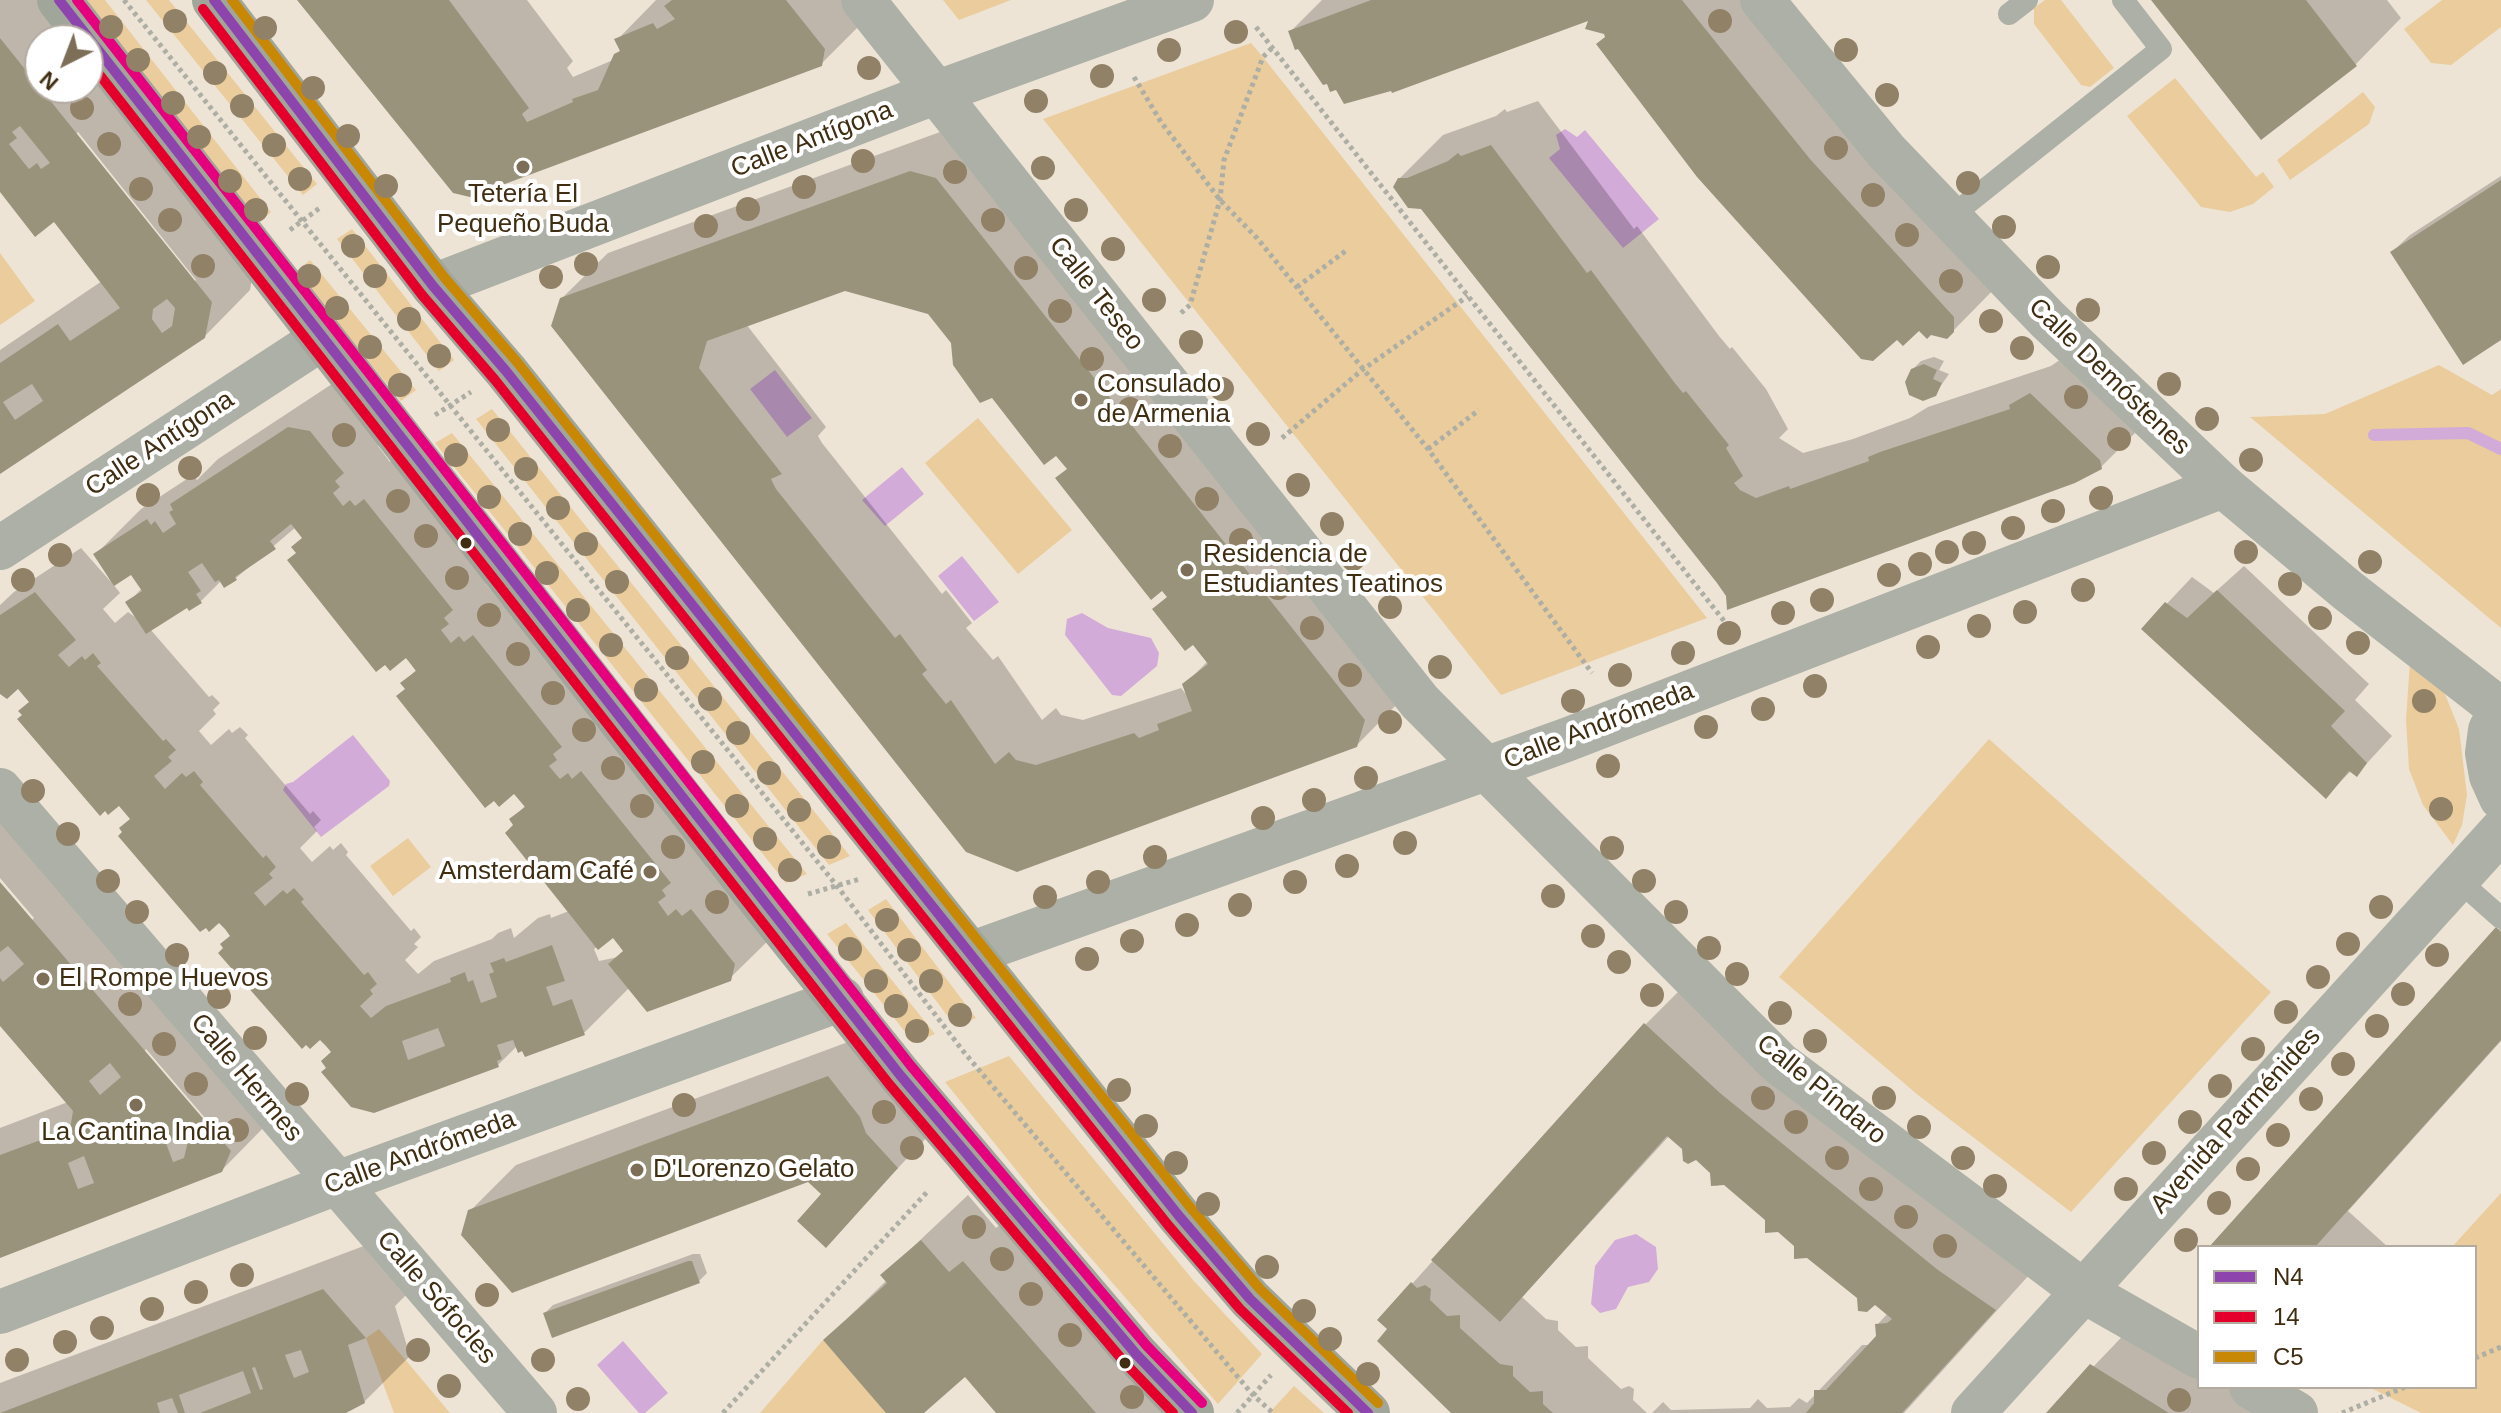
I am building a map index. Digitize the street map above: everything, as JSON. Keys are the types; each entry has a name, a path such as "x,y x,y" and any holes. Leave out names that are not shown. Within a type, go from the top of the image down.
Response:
{"main road":[{"path":"59,0 321,339 900,1075 1136,1354 1192,1413"},
{"path":"214,0 433,286 506,371 1179,1216 1296,1347 1368,1413"}],"street":[{"name":"Calle Teseo","path":"863,0 1420,702 1486,769"},
{"name":"Calle Antígona","path":"433,286 937,92 1192,0"},
{"name":"Calle Demóstenes","path":"1762,0 1886,151 2047,319 2223,486 2347,590 2501,708"},
{"name":"Calle Antígona","path":"0,548 321,339"},
{"name":"Calle Andrómeda","path":"970,954 1486,769 2223,486"},
{"path":"2501,708 2490,730 2487,753 2491,776 2501,798"},
{"name":"Calle Píndaro","path":"1486,769 1779,1063 2083,1291 2197,1356"},
{"name":"Calle Hermes","path":"0,790 337,1183"},
{"name":"Avenida Parménides","path":"1973,1413 2501,831"},
{"name":"Calle Andrómeda","path":"0,1312 337,1183 842,999"},
{"name":"Calle Sófocles","path":"337,1183 535,1413"},
{"path":"2254,1389 2296,1413"}],"lane":[{"path":"2009,14 2027,0"},
{"path":"1949,218 2161,49 2123,0"},
{"path":"2456,878 2501,918"}],"path":[{"path":"124,0 837,886 963,1051 1253,1395 1273,1413"},
{"path":"1256,27 1728,626"},
{"path":"1181,313 1190,305 1220,200 1224,160 1263,57 1272,48"},
{"path":"1134,77 1161,122 1220,200 1297,287 1428,449 1592,673"},
{"path":"256,255 354,183"},
{"path":"1297,287 1347,250"},
{"path":"1282,438 1362,370 1468,296"},
{"path":"398,437 506,371"},
{"path":"1428,449 1479,410"},
{"path":"765,906 902,867"},
{"path":"723,1413 928,1191"},
{"path":"1237,1413 1296,1347"},
{"path":"2477,1357 2501,1347"},
{"path":"2342,1413 2400,1389"},
{"path":"729,1406 735,1413"}],"shaded area":[{"path":"81,0 105,0 271,212 256,224 104,29 104,24 100,24"},
{"path":"146,0 169,0 317,184 303,195"},
{"path":"943,0 1011,0 959,20"},
{"path":"2045,0 2061,0 2114,68 2090,87 2081,85 2034,24 2034,8"},
{"path":"2442,0 2501,0 2501,27 2451,65 2431,63 2404,29"},
{"path":"1251,43 1707,618 1501,695 1043,119"},
{"path":"2175,78 2256,177 2263,172 2274,187 2253,204 2230,212 2201,207 2127,116"},
{"path":"2363,92 2375,107 2369,124 2290,180 2277,160"},
{"path":"1565,129 1577,137 1585,130 1659,219 1623,248 1549,158 1560,149 1556,135"},
{"path":"352,229 454,360 439,371 337,239"},
{"path":"0,253 35,301 0,325"},
{"path":"310,260 416,390 401,401 296,272"},
{"path":"2439,365 2492,395 2501,389 2501,628 2250,417 2325,414"},
{"path":"775,370 812,418 787,437 750,389"},
{"path":"492,409 850,856 829,865 476,419"},
{"path":"978,418 1072,530 1018,574 925,463"},
{"path":"452,433 807,874 786,883 435,443"},
{"path":"902,467 924,494 885,526 862,500"},
{"path":"962,556 999,602 974,621 938,576"},
{"path":"1082,613 1108,628 1151,638 1159,653 1157,666 1121,696 1112,695 1065,635 1067,619"},
{"path":"2410,661 2445,694 2459,729 2467,795 2462,825 2453,845 2423,805 2409,769 2406,720"},
{"path":"353,735 390,781 389,786 321,837 283,790 286,784 293,782"},
{"path":"1989,739 2271,992 2071,1212 1918,1095 1779,977"},
{"path":"408,838 431,867 393,896 370,866"},
{"path":"886,899 976,1018 955,1026 868,910"},
{"path":"846,923 935,1034 914,1043 827,934"},
{"path":"1009,1056 1193,1280 1262,1354 1218,1404 1042,1202 945,1082"},
{"path":"2501,1193 2501,1413 2421,1413 2373,1389 2477,1389 2477,1245 2454,1245"},
{"path":"1636,1234 1656,1247 1658,1269 1649,1282 1628,1287 1616,1309 1600,1313 1591,1304 1595,1266 1615,1240"},
{"path":"379,1329 450,1413 394,1413 366,1338"},
{"path":"823,1340 887,1413 760,1413"},
{"path":"623,1341 668,1393 645,1413 639,1413 597,1365"},
{"path":"1294,1386 1324,1413 1269,1413"}],"building":[{"path":"297,0 449,0 529,108 522,114 527,122 573,102 572,99 598,90 614,54 620,51 614,39 653,23 657,29 675,19 664,6 672,0 786,0 825,49 822,66 470,197 453,193"},
{"path":"1371,0 1682,0 1810,159 1954,317 1954,332 1947,339 1931,335 1927,339 1919,331 1903,346 1897,340 1873,361 1861,359 1697,177 1596,44 1605,37 1604,34 1585,29 1588,21 1392,93 1344,104 1336,90 1330,92 1298,49 1295,50 1288,31"},
{"path":"2151,0 2306,0 2357,66 2261,140"},
{"path":"0,38 24,68 24,104 53,104 212,302 205,338 0,474 0,363 58,324 70,341 120,308 54,222 35,237 0,192","holes":["20,126 50,163 41,169 37,163 29,169 9,144 17,138 12,132","167,299 175,308 172,326 162,333 152,319 153,309","32,384 43,401 15,420 3,402"]},
{"path":"1491,145 1587,273 1591,270 1674,382 1683,393 1686,391 1729,445 1726,448 1743,476 1734,483 1740,490 1756,498 1789,486 1790,489 1869,461 1868,457 1880,452 2010,409 2009,405 2030,393 2100,460 2102,469 2075,483 1727,610 1726,596 1717,583 1421,209 1408,208 1393,187 1398,178 1407,178 1448,161 1458,153 1461,156"},
{"path":"910,171 936,178 1365,720 1357,747 1017,872 966,852 551,326 560,298","holes":["845,291 928,314 951,343 953,365 980,403 992,398 1044,465 1056,456 1067,469 1055,478 1151,600 1162,591 1167,597 1152,609 1185,651 1193,645 1208,664 1182,684 1192,711 1157,724 1159,730 1139,738 1134,733 1036,765 1016,760 1009,752 995,764 951,700 946,704 922,674 927,670 900,634 895,638 776,489 771,479 782,474 699,368 707,341"]},
{"path":"2501,180 2501,340 2463,365 2390,252"},
{"path":"1924,364 1937,370 1933,379 1942,383 1936,396 1923,401 1909,395 1905,382 1911,369"},
{"path":"288,427 310,431 344,473 335,481 340,487 333,493 343,506 350,500 355,506 364,499 453,610 444,618 449,624 441,630 451,643 459,636 464,642 473,635 562,747 553,754 557,760 549,766 560,779 568,773 572,779 581,771 671,883 662,890 666,896 658,902 668,916 676,909 682,916 691,909 735,964 731,981 647,1012 608,964 623,951 613,938 598,950 505,833 513,825 509,819 525,807 514,794 499,807 494,801 485,808 396,696 405,689 400,683 416,671 406,658 390,671 385,665 376,672 287,560 296,553 291,547 302,538 291,524 270,541 276,549 224,588 219,580 215,582 202,563 188,572 201,591 196,594 202,603 189,611 187,608 146,634 125,602 142,591 131,575 114,586 93,554 147,519 151,525 155,521 163,533 176,524 169,512 173,510 170,504"},
{"path":"2217,590 2345,711 2331,726 2367,763 2357,777 2349,771 2326,799 2141,629 2165,602 2187,618"},
{"path":"35,592 76,640 58,655 69,667 82,656 85,660 93,653 101,663 97,666 163,741 166,739 176,750 168,757 172,761 154,776 165,789 182,773 186,777 194,771 203,782 200,785 263,858 266,855 276,867 269,874 273,878 254,893 265,906 283,890 287,894 294,888 304,899 301,902 364,975 368,972 377,984 370,990 373,994 360,1006 371,1018 386,1006 451,982 450,978 465,972 468,982 473,980 481,1003 497,997 489,974 494,972 490,963 504,958 506,962 552,945 565,981 546,987 553,1006 572,999 585,1035 525,1057 522,1051 518,1053 513,1040 497,1045 502,1059 497,1061 499,1067 374,1113 351,1107 321,1072 326,1068 321,1061 331,1052 326,1046 320,1040 310,1049 306,1045 302,1049 218,953 223,948 220,944 230,936 225,929 219,923 209,932 206,928 200,932 118,836 122,832 119,828 130,819 119,806 108,815 105,811 100,816 17,719 22,715 18,711 29,702 18,689 7,699 0,694 0,615","holes":["438,1028 445,1046 408,1060 402,1041"]},
{"path":"0,882 231,1151 222,1172 0,1258 0,1155 70,1129 73,1111 0,1026 0,978 3,982 24,964 8,946 0,952","holes":["110,1063 121,1077 100,1095 89,1081","180,1131 188,1141 184,1158 173,1162 166,1143","84,1156 94,1183 78,1189 68,1163"]},
{"path":"2496,927 2501,932 2501,1040 2317,1245 2211,1245"},
{"path":"1644,1023 1720,1093 1938,1270 1996,1310 1902,1413 1806,1413 1814,1403 1814,1390 1826,1390 1876,1336 1875,1324 1887,1323 1892,1319 1875,1305 1867,1312 1858,1311 1857,1298 1807,1258 1794,1259 1794,1246 1778,1232 1765,1233 1765,1220 1724,1185 1711,1186 1710,1173 1696,1160 1688,1164 1683,1161 1682,1149 1667,1136 1500,1322 1431,1260"},
{"path":"828,1076 860,1117 866,1133 898,1168 826,1248 797,1221 821,1194 808,1182 512,1293 461,1235 468,1210"},
{"path":"921,1240 949,1272 963,1261 1096,1413 996,1413 965,1377 924,1413 886,1413 823,1340 887,1283 880,1275"},
{"path":"692,1261 700,1283 552,1338 543,1313"},
{"path":"1411,1282 1417,1288 1425,1285 1431,1289 1430,1300 1447,1316 1460,1315 1460,1328 1500,1364 1513,1366 1513,1376 1530,1392 1543,1391 1543,1404 1553,1413 1451,1413 1377,1341 1387,1329 1377,1320"},
{"path":"323,1289 366,1338 348,1345 365,1403 346,1413 200,1413 251,1393 243,1371 179,1395 185,1413 178,1413 172,1398 157,1403 160,1413 0,1413","holes":["301,1350 309,1372 294,1378 285,1355","255,1367 263,1389 260,1390 252,1368"]},
{"path":"2090,1364 2169,1413 2046,1413"}],"waterway":[{"path":"2374,435 2468,433 2501,449"}],"transit line":[{"name":"N4","path":"59,0 900,1075 1136,1354 1192,1413"},
{"path":"77,0 911,1066 1146,1345 1202,1403"},
{"name":"N4","path":"214,0 433,286 506,371 1179,1216 1250,1299 1368,1413"},
{"name":"C5","path":"232,0 444,277 517,362 1190,1207 1260,1289 1378,1403"},
{"name":"14","path":"203,9 422,295 495,380 1168,1225 1240,1309 1348,1413"},
{"name":"14","path":"104,80 889,1084 1125,1363 1173,1413"}],"place":[{"name":"Tetería El Pequeño Buda","path":"523,167"},
{"name":"Consulado de Armenia","path":"1081,400"},
{"name":"Residencia de Estudiantes Teatinos","path":"1187,570"},
{"name":"Amsterdam Café","path":"650,872"},
{"name":"El Rompe Huevos","path":"43,979"},
{"name":"La Cantina India","path":"136,1105"},
{"name":"D'Lorenzo Gelato","path":"637,1170"}]}
